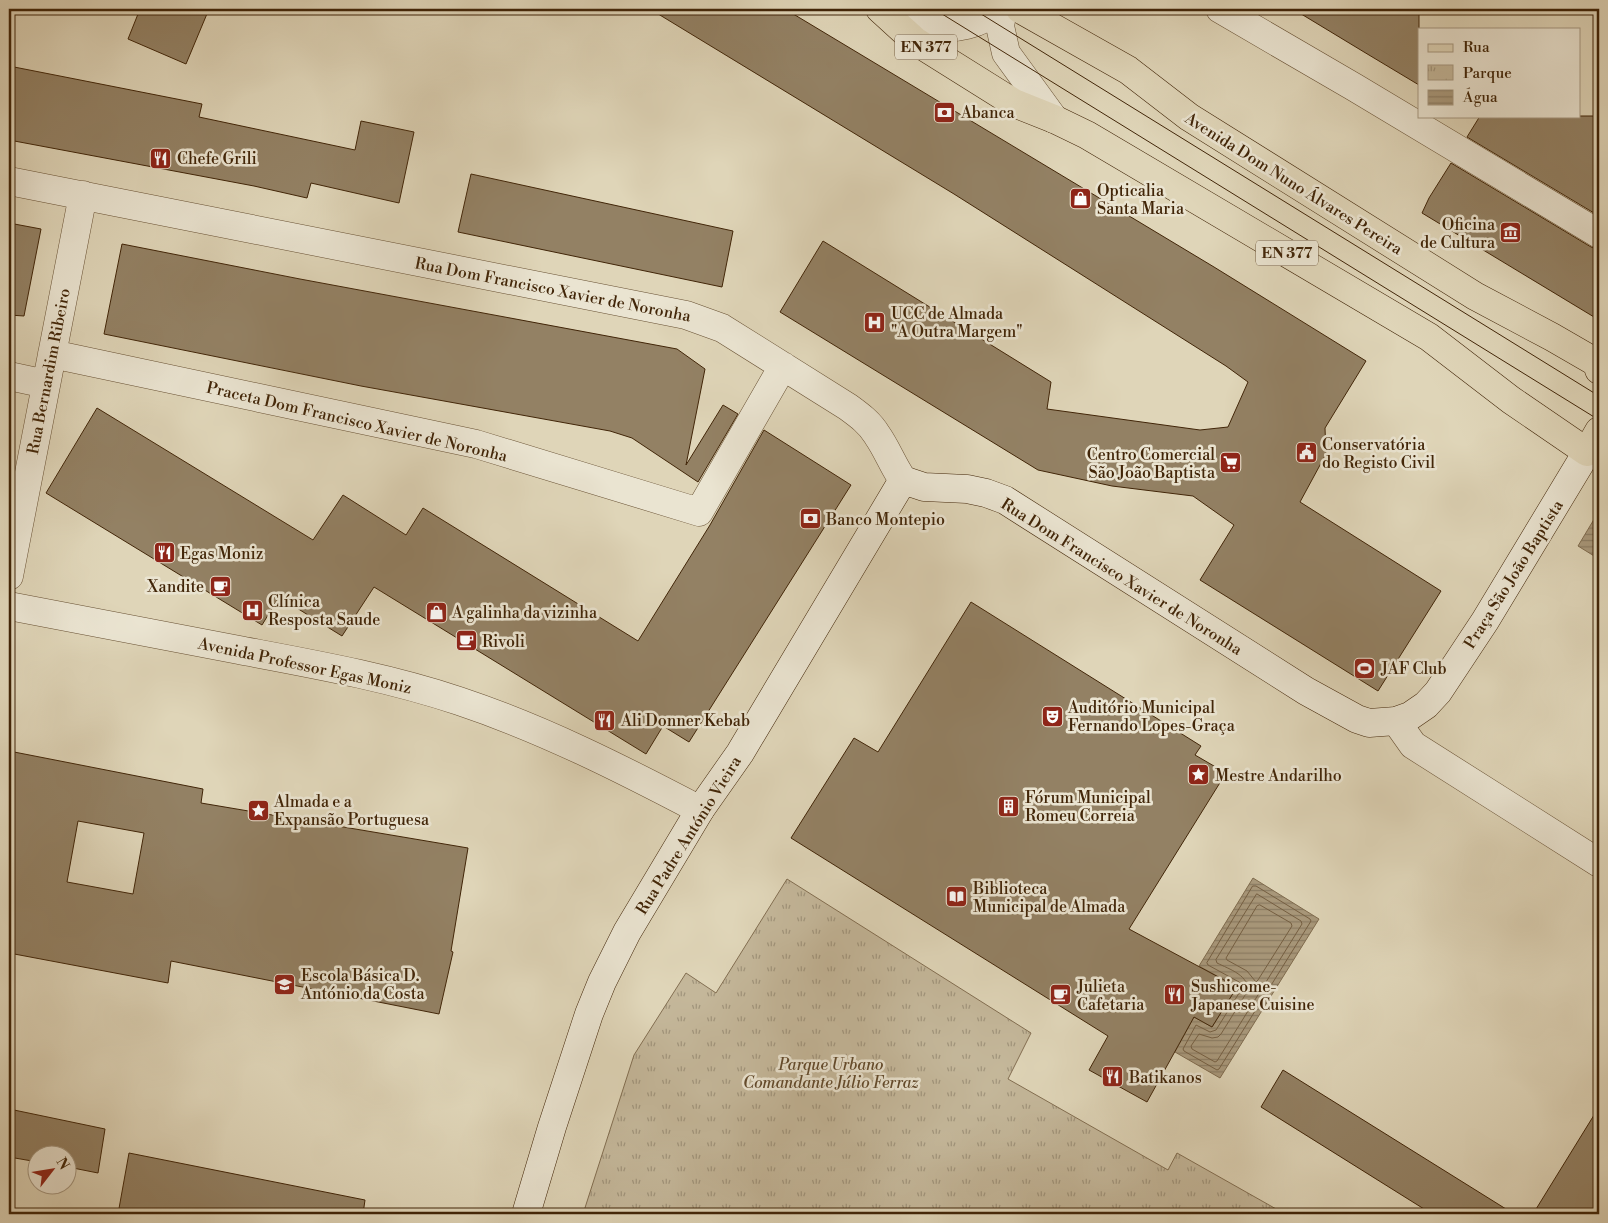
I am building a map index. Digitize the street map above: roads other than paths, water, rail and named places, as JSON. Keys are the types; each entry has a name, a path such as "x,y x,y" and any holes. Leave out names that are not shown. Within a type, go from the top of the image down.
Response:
{"main road":[{"name":"Avenida Dom Nuno Álvares Pereira","path":"1020,9 1128,70 1188,117 1475,296 1552,337 1598,366"},
{"name":"EN 377","path":"882,10 915,41 1014,103 1087,135 1429,337 1511,400 1595,448"}],"street":[{"path":"882,10 934,26 962,26 987,17 998,9"},
{"path":"1003,9 1000,26 1006,54 1054,119"},
{"path":"1220,9 1354,86 1599,234"},
{"name":"Rua Dom Francisco Xavier de Noronha","path":"9,181 686,314 722,328 864,419 876,433 895,470 903,480 924,487 967,489 986,493 1004,500 1306,691 1357,719 1369,723 1396,721"},
{"name":"Rua Bernardim Ribeiro","path":"9,576 83,195"},
{"name":"Praceta Dom Francisco Xavier de Noronha","path":"52,354 476,444 699,512 783,366"},
{"path":"9,376 46,384"},
{"name":"Praça São João Baptista","path":"1396,721 1410,716 1426,705 1438,692 1595,448"},
{"name":"Rua Padre António Vieira","path":"526,1214 576,1050 602,982 627,932 700,810 740,753 903,480"},
{"name":"Avenida Professor Egas Moniz","path":"9,606 310,663 385,679 450,698 534,729 700,810"},
{"path":"1396,721 1413,745 1599,863"}],"water":[{"path":"1599,511 1599,559 1578,546"},
{"path":"1253,878 1319,919 1220,1078 1175,1052 1194,1017 1212,1027 1237,987 1199,966"}],"tram line":[{"path":"934,9 1599,420"},
{"path":"973,9 1599,396"}],"place":[{"name":"Abanca","path":"945,112"},
{"name":"Chefe Grili","path":"161,158"},
{"name":"Opticalia Santa Maria","path":"1081,199"},
{"name":"Oficina de Cultura","path":"1511,233"},
{"name":"UCC de Almada \"A Outra Margem\"","path":"875,322"},
{"name":"Conservatória do Registo Civil","path":"1306,453"},
{"name":"Centro Comercial São João Baptista","path":"1231,463"},
{"name":"Banco Montepio","path":"810,519"},
{"name":"Egas Moniz","path":"164,553"},
{"name":"Xandite","path":"220,586"},
{"name":"Clínica Resposta Saude","path":"252,610"},
{"name":"A galinha da vizinha","path":"436,612"},
{"name":"Rivoli","path":"466,641"},
{"name":"JAF Club","path":"1365,668"},
{"name":"Auditório Municipal Fernando Lopes-Graça","path":"1052,716"},
{"name":"Ali Donner Kebab","path":"605,720"},
{"name":"Mestre Andarilho","path":"1199,775"},
{"name":"Fórum Municipal Romeu Correia","path":"1009,806"},
{"name":"Almada e a Expansão Portuguesa","path":"258,810"},
{"name":"Biblioteca Municipal de Almada","path":"957,897"},
{"name":"Escola Básica D. António da Costa","path":"285,984"},
{"name":"Julieta Cafetaria","path":"1061,995"},
{"name":"Sushicome- Japanese Cuisine","path":"1175,995"},
{"name":"Batikanos","path":"1113,1077"}],"park label":[{"name":"Parque Urbano Comandante Júlio Ferraz","path":"831,1073"}]}
